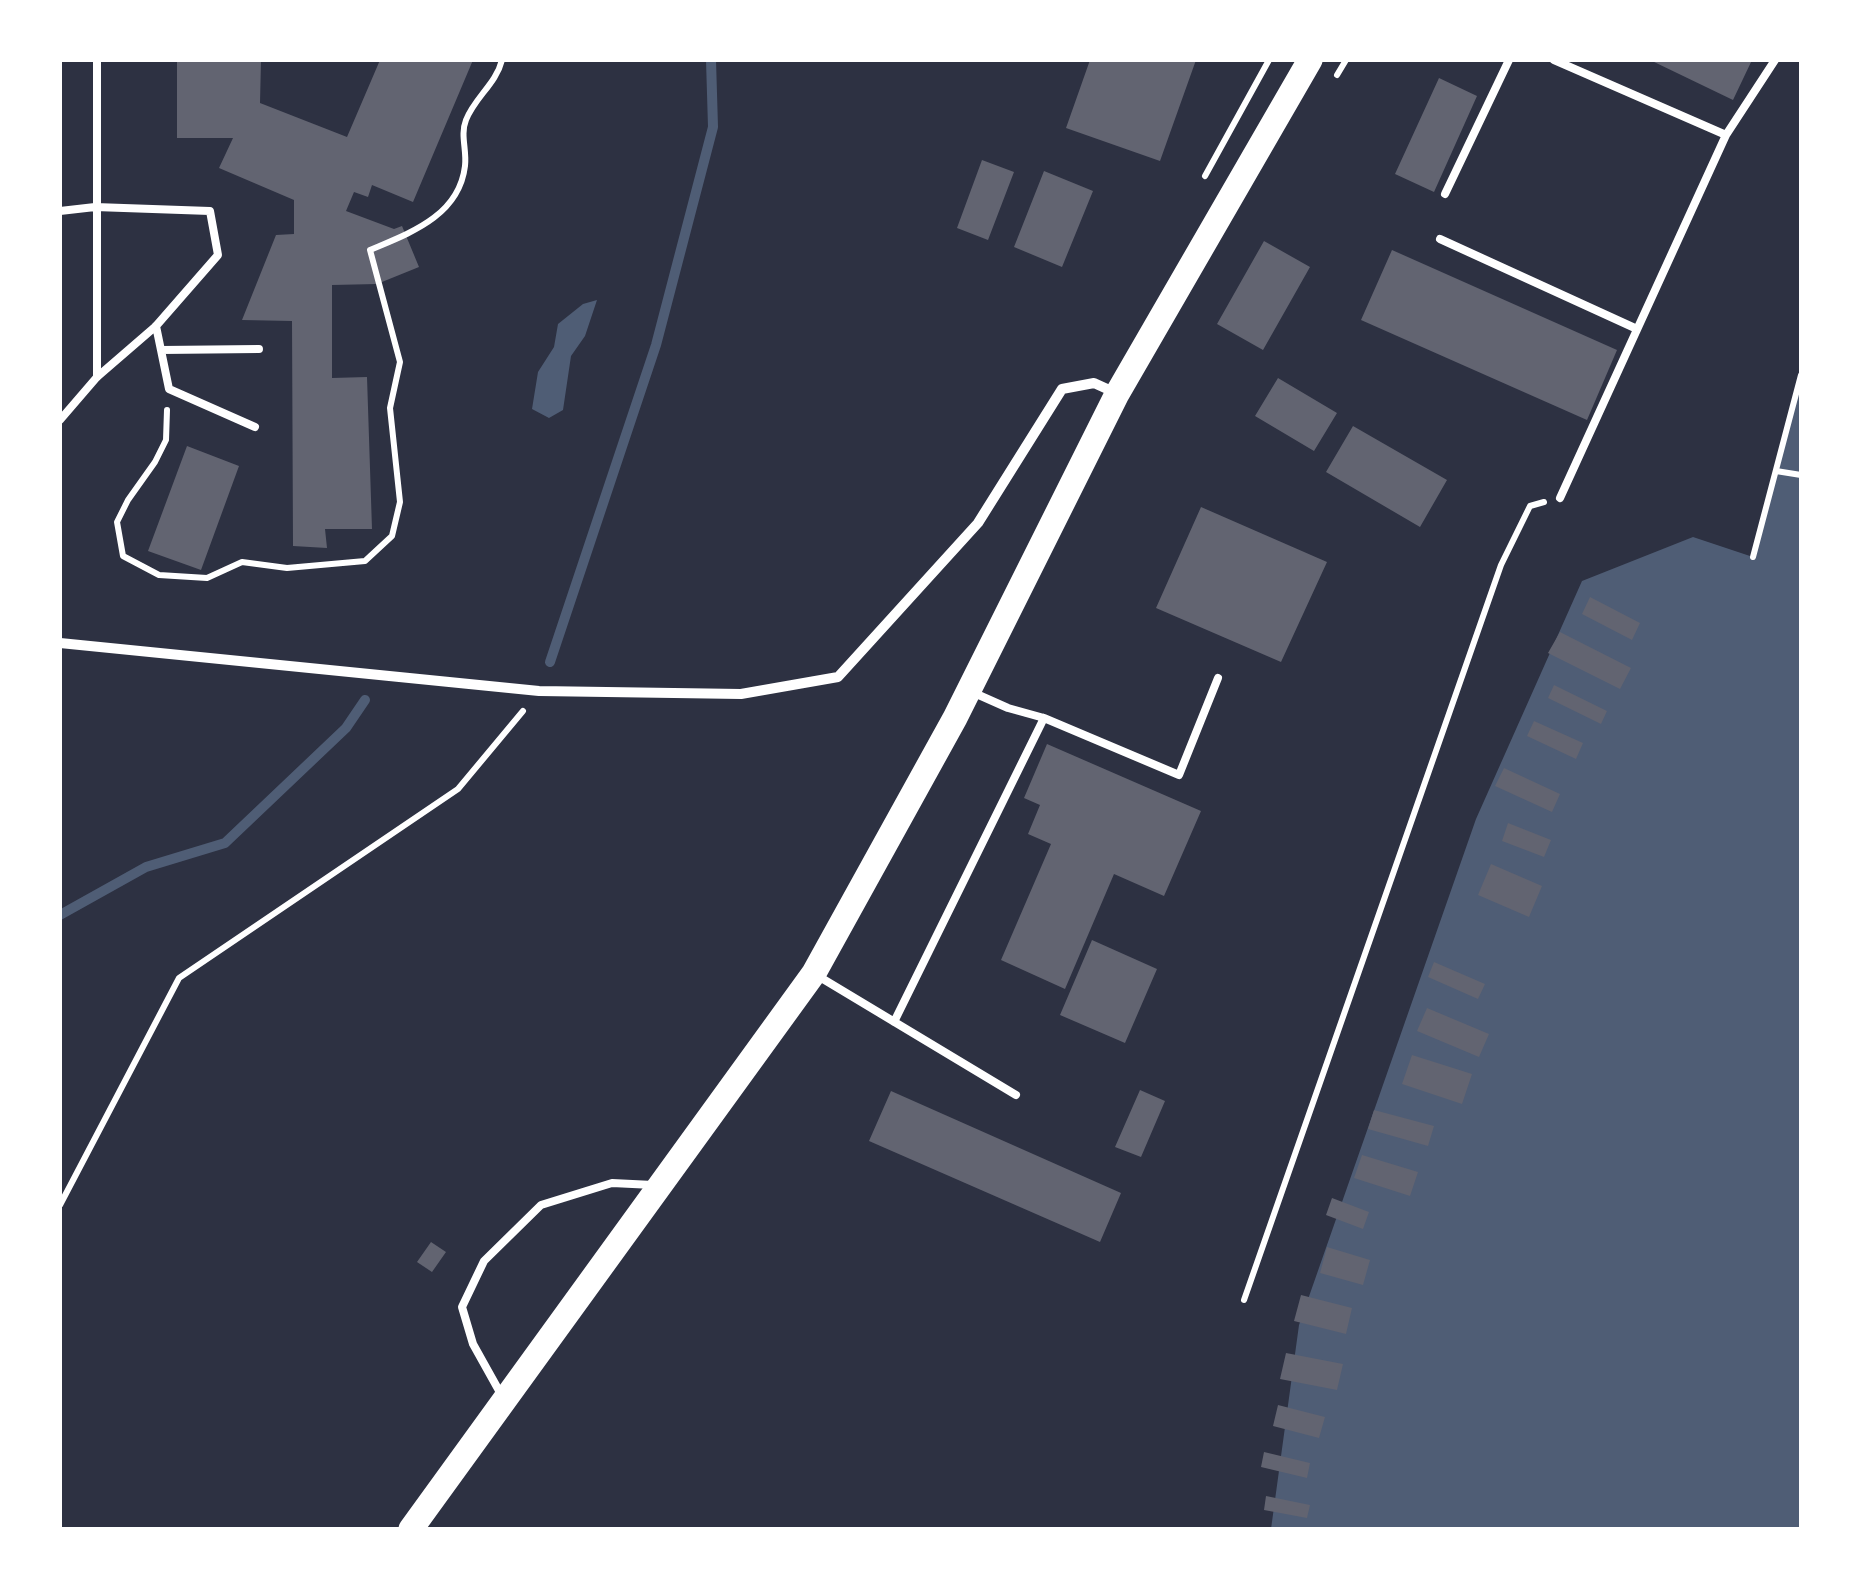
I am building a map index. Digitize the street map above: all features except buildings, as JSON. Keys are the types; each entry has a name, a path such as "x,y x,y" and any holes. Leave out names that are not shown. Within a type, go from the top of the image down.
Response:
{"main road":[{"path":"412,1529 814,973 968,690 1117,394 1308,61"}],"street":[{"path":"60,643 540,691 741,694 838,677 978,523 1062,389 1094,382 1117,394"}],"lane":[{"path":"96,376 97,60"},
{"path":"1446,194 1509,60"},
{"path":"1554,60 1726,135"},
{"path":"1560,498 1726,135 1775,60"},
{"path":"60,211 95,207 210,211 218,254 156,326 96,376 60,420"},
{"path":"1440,239 1637,329"},
{"path":"156,326 169,389 255,426"},
{"path":"161,350 260,349"},
{"path":"968,690 1179,775 1218,678"},
{"path":"894,1022 1044,718"},
{"path":"814,973 1016,1094"},
{"path":"505,1402 472,1344 462,1307 484,1261 541,1205 612,1183 658,1186"}],"path":[{"path":"169,389 166,440 118,522 123,556 158,575 206,578 242,562 286,568 365,561 392,536 400,502 390,408 400,362 370,250 415,231 442,213 458,190 464,166 462,129 470,111 498,74 502,60"},
{"path":"1203,180 1269,60"},
{"path":"1753,557 1801,376"},
{"path":"1776,470 1801,475"},
{"path":"1244,1300 1501,564 1530,506 1560,498"},
{"path":"60,1205 179,978 458,789 540,691"}],"water":[{"path":"597,300 585,336 571,356 563,410 549,418 532,409 538,372 554,347 558,324 583,304"},
{"path":"1801,375 1801,1529 1271,1529 1299,1325 1476,819 1582,581 1693,537 1753,557"}],"waterway":[{"path":"550,662 656,345 713,127 711,60"},
{"path":"60,915 146,867 225,843 346,728 365,700"}]}
